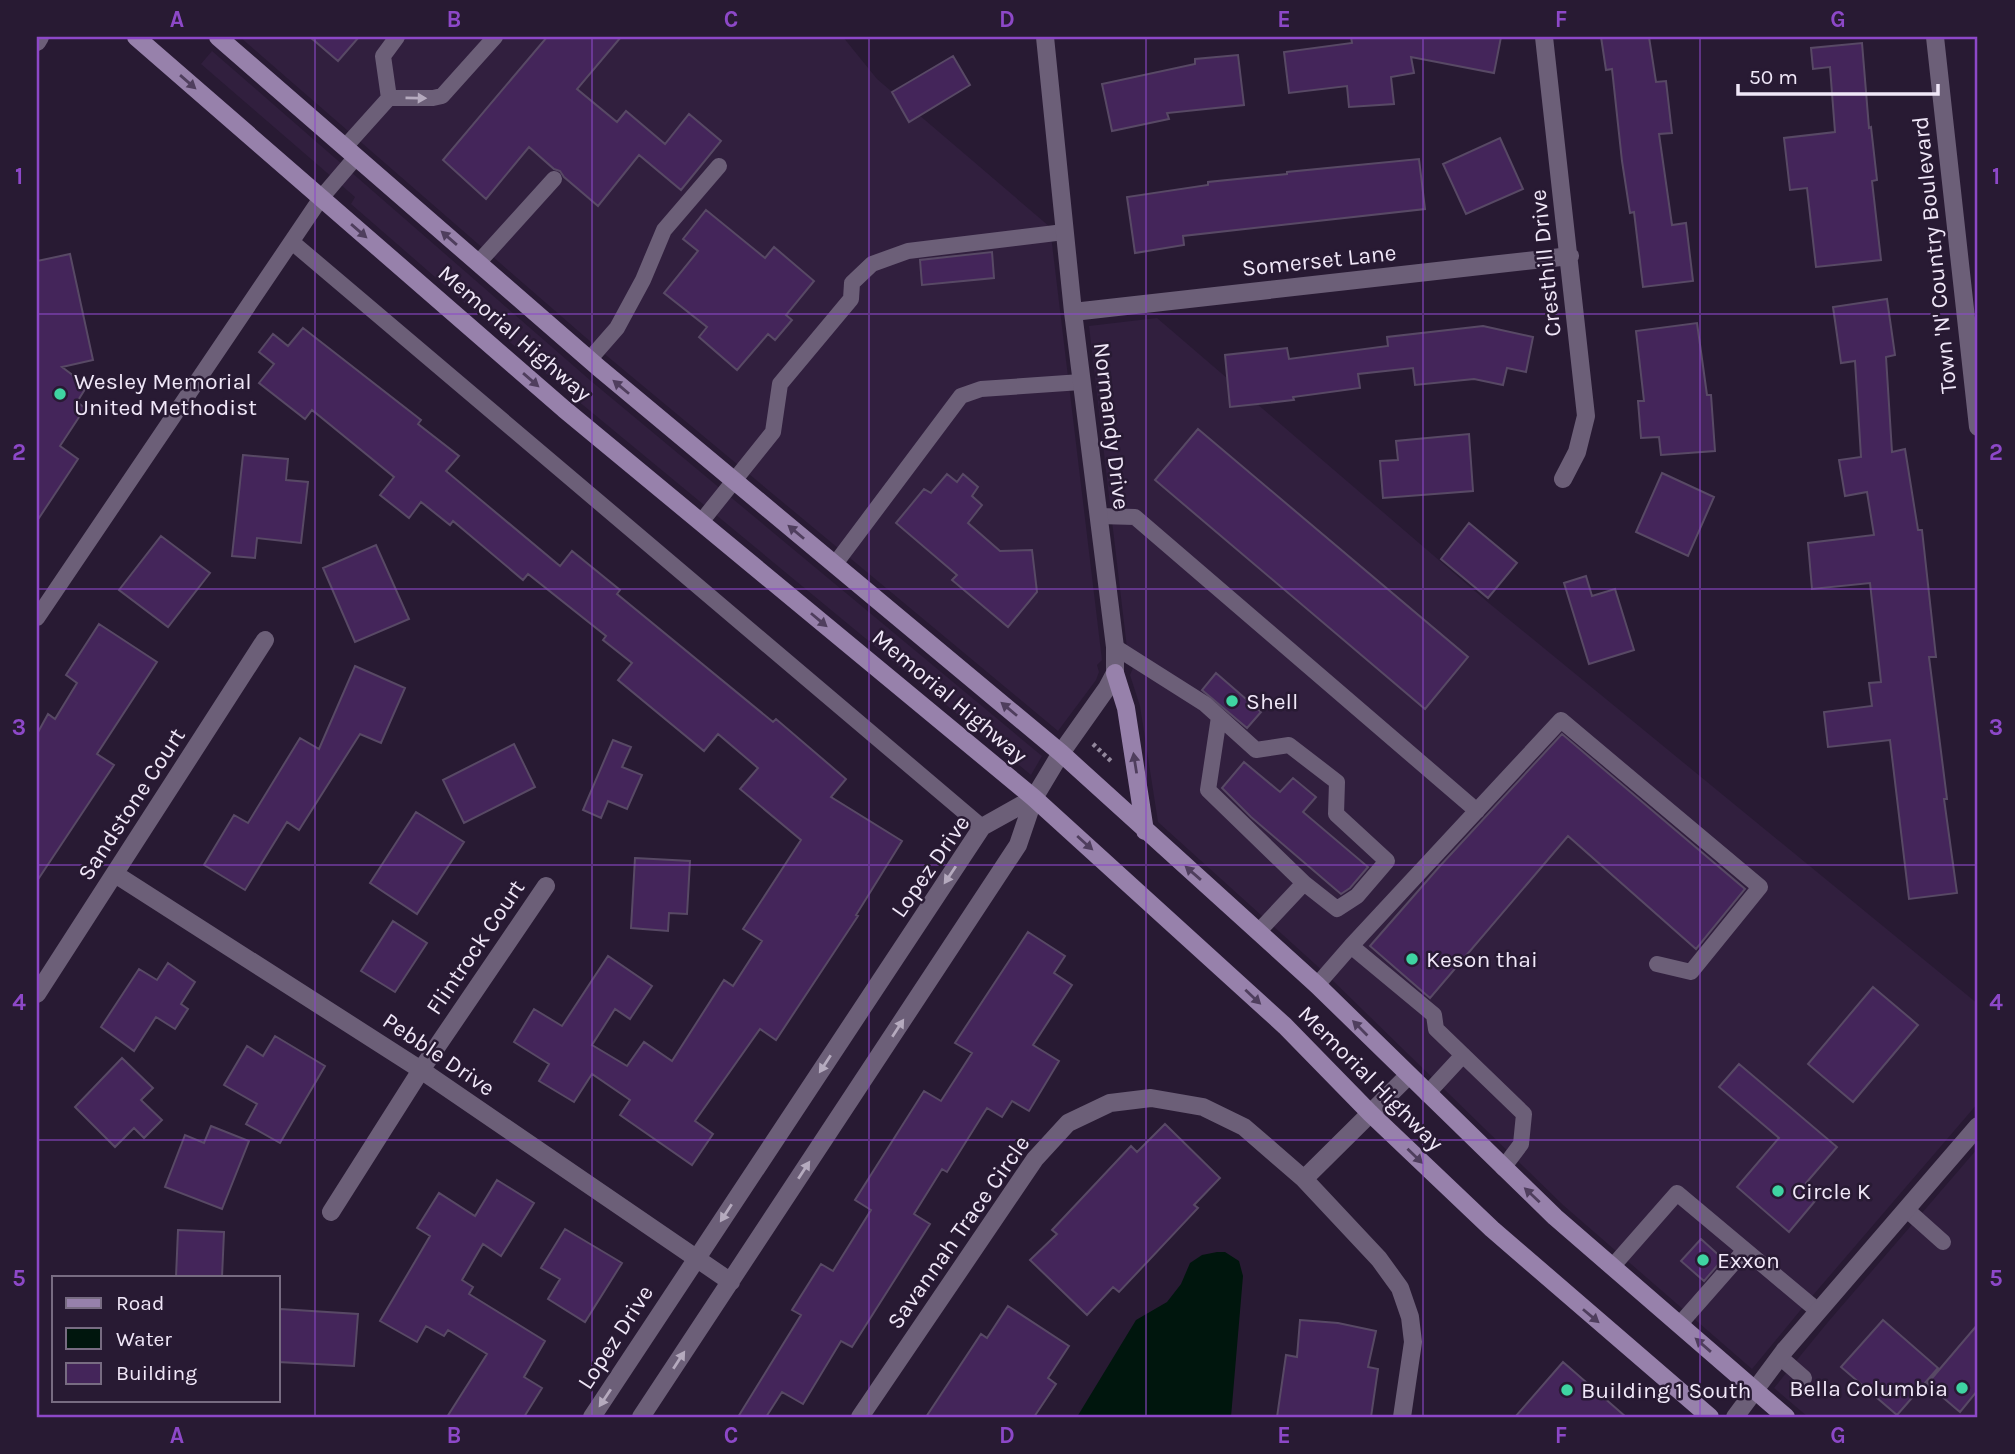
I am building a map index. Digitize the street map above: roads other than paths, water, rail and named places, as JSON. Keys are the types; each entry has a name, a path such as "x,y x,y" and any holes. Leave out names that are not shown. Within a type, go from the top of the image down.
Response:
{"main road":[{"name":"Memorial Highway","path":"136,37 554,400 1034,798 1275,1017 1370,1113 1539,1272 1710,1417"},
{"name":"Memorial Highway","path":"218,37 589,360 1061,752 1317,985 1503,1168 1612,1267 1786,1417"},
{"path":"1115,673 1126,708 1145,831"}],"street":[{"path":"37,42 40,37"},
{"name":"Normandy Drive","path":"1034,798 1061,752 1098,703 1115,673 1115,647 1081,382 1045,37"},
{"name":"Cresthill Drive","path":"1544,37 1586,416 1577,452 1563,479"},
{"name":"Town 'N' Country Boulevard","path":"1935,37 1978,427"},
{"name":"Somerset Lane","path":"1073,312 1570,256"},
{"name":"Sandstone Court","path":"37,994 265,640"},
{"path":"641,1417 1018,845 1034,798"},
{"name":"Lopez Drive","path":"592,1417 982,827 1034,798"},
{"name":"Pebble Drive","path":"115,874 421,1070 731,1282"},
{"name":"Flintrock Court","path":"331,1212 421,1070 546,886"},
{"path":"1304,1179 1408,1076"},
{"name":"Savannah Trace Circle","path":"860,1417 1035,1159 1068,1123 1110,1104 1151,1098 1203,1107 1244,1127 1304,1179 1391,1273 1407,1303 1413,1342 1402,1417"},
{"path":"1735,1417 1818,1311 1978,1126"}],"lane":[{"path":"37,618 389,97 383,56 397,37"},
{"path":"389,97 442,96 495,37"},
{"path":"589,360 617,328 643,281 664,230 719,166"},
{"path":"478,263 554,179"},
{"path":"701,522 773,432 780,384 851,299 852,284 872,264 908,251 1064,232"},
{"path":"292,242 982,827"},
{"path":"835,564 961,396 981,389 1081,382"},
{"path":"1098,516 1135,517 1477,811"},
{"path":"1115,647 1205,704 1256,750 1289,745 1337,782 1336,814 1387,861 1357,896 1337,909 1304,883 1208,790 1219,717"},
{"path":"1317,985 1561,720 1760,887 1691,972 1657,964"},
{"path":"1259,931 1304,883"},
{"path":"1351,946 1434,1015 1436,1029 1524,1114 1521,1144 1503,1168"},
{"path":"1427,1094 1463,1055"},
{"path":"1612,1267 1677,1193 1818,1311"},
{"path":"1906,1209 1943,1242"},
{"path":"1679,1325 1744,1251"},
{"path":"1780,1357 1804,1378"}],"water":[{"path":"1225,1252 1239,1261 1243,1276 1231,1417 1077,1417 1136,1320 1167,1302 1181,1284 1190,1263 1202,1255"}],"place":[{"name":"Wesley Memorial United Methodist","path":"60,394"},
{"name":"Shell","path":"1232,701"},
{"name":"Keson thai","path":"1412,959"},
{"name":"Circle K","path":"1778,1191"},
{"name":"Exxon","path":"1703,1260"},
{"name":"Bella Columbia","path":"1962,1388"},
{"name":"Building 1 South","path":"1567,1390"}]}
